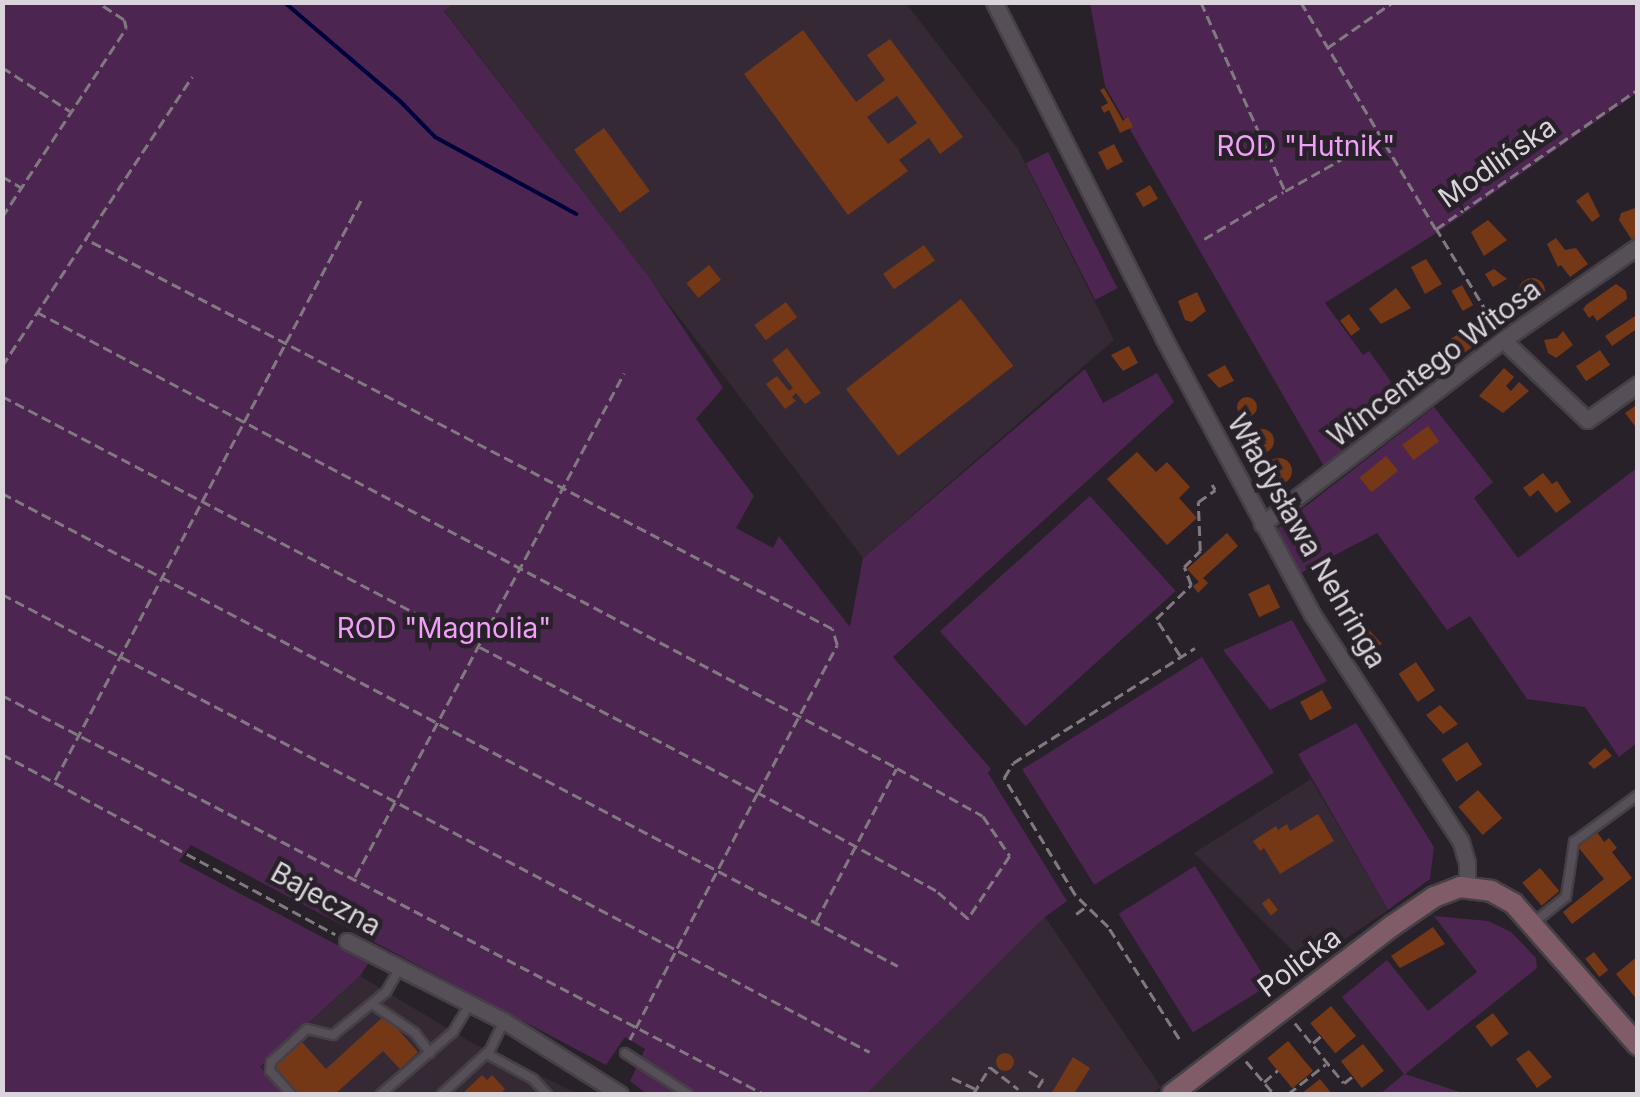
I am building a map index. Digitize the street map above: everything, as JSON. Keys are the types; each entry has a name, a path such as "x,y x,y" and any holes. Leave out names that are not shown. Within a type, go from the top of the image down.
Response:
{"street":[{"name":"Władysława Nehringa","path":"994,2 1262,524 1330,644 1460,842 1467,863 1467,886"},
{"name":"Wincentego Witosa","path":"1262,524 1504,340 1638,246"},
{"path":"1504,340 1587,420 1638,384"},
{"path":"1467,886 1502,895 1638,1046"},
{"name":"Policka","path":"1172,1094 1392,926 1440,894 1467,886"},
{"name":"Bajeczna","path":"348,941 504,1022 620,1094"}],"lane":[{"path":"1532,924 1566,896 1574,842 1638,795"},
{"path":"291,1094 270,1070 271,1062 307,1029 334,1034 372,1004 400,968"},
{"path":"372,1004 415,1033 430,1052"},
{"path":"381,1094 454,1032 470,1004"},
{"path":"442,1094 487,1054 504,1022"},
{"path":"625,1053 688,1094"},
{"path":"487,1054 533,1079 547,1094"}],"path":[{"path":"2,218 126,28 124,20 96,2"},
{"path":"1201,2 1285,192"},
{"path":"1301,2 1436,228"},
{"path":"1326,49 1392,2"},
{"path":"2,67 71,112"},
{"path":"2,366 192,76"},
{"name":"Modlińska","path":"1504,340 1436,228 1638,89"},
{"path":"1204,239 1379,138"},
{"path":"2,176 22,188"},
{"path":"54,781 361,200"},
{"path":"86,239 832,628 837,645 630,1040"},
{"path":"2,396 758,793 936,890 968,920 1010,856 983,816 800,714 38,312"},
{"path":"354,879 624,373"},
{"path":"1180,657 1156,619 1191,585 1184,566 1200,552 1198,502 1215,490 1212,485"},
{"path":"2,494 898,966"},
{"path":"2,594 870,1052"},
{"path":"1179,1039 1108,927 1086,907 1005,785 1006,771 1194,648"},
{"path":"2,694 764,1094"},
{"name":"Bajeczna","path":"2,754 348,941"},
{"path":"815,922 897,768"},
{"path":"1076,914 1086,907"},
{"path":"1290,1018 1344,1083 1353,1076"},
{"path":"1312,1044 1320,1036"},
{"path":"1242,1056 1274,1094"},
{"path":"1288,1094 1327,1063"},
{"path":"952,1078 975,1092 990,1067 1018,1088"},
{"path":"1264,1082 1278,1070"},
{"path":"1029,1072 1042,1080 1038,1088"}],"shaded area":[{"path":"455,2 906,3 1018,149 1114,340 863,558 444,10"},
{"path":"1311,779 1388,910 1307,965 1194,853"},
{"path":"1045,917 1161,1087 1152,1094 866,1094"},
{"path":"360,976 469,1041 578,1094 284,1094 260,1068"}],"green space":[{"name":"ROD \"Magnolia\"","path":"2,3 455,3 444,11 651,280 723,388 696,419 754,496 736,528 773,548 779,536 850,627 863,558 1085,369 1103,403 1157,373 1174,402 893,657 991,769 988,773 1067,901 1045,917 866,1094 647,1094 630,1081 645,1049 625,1037 606,1065 191,845 179,861 369,962 360,976 260,1067 285,1094 3,1094"},
{"name":"ROD \"Hutnik\"","path":"1090,3 1637,3 1637,93 1438,232 1325,303 1363,355 1369,351 1407,404 1325,468 1105,86"},
{"path":"1048,152 1117,288 1095,300 1026,163"},
{"path":"1434,407 1493,482 1474,498 1518,558 1637,468 1637,743 1619,757 1585,707 1527,699 1470,616 1447,630 1377,533 1299,574 1275,530"},
{"path":"1090,496 1176,591 1026,726 940,631"},
{"path":"1292,620 1327,681 1270,710 1223,650"},
{"path":"1202,657 1274,772 1094,885 1022,769"},
{"path":"1356,723 1434,847 1430,879 1388,910 1298,754"},
{"path":"1195,866 1269,985 1193,1032 1119,914"},
{"path":"1434,916 1488,921 1511,932 1536,958 1537,968 1405,1074 1466,1094 1380,1094 1404,1074 1342,997 1387,960 1428,1011 1477,972"}],"building":[{"path":"803,30 856,102 885,80 867,55 890,39 963,137 940,154 929,138 899,160 908,171 848,215 744,74","holes":["897,96 917,123 888,144 867,117"]},
{"path":"1104,88 1123,121 1128,117 1133,127 1120,133 1109,110 1104,113 1101,107 1108,103 1100,90"},
{"path":"604,128 650,191 620,213 574,150"},
{"path":"1114,144 1123,162 1107,170 1098,152"},
{"path":"1150,185 1158,199 1143,207 1135,194"},
{"path":"1588,192 1600,216 1592,222 1576,201"},
{"path":"1638,207 1637,237 1632,240 1619,220 1621,213"},
{"path":"1488,220 1507,240 1484,256 1471,232"},
{"path":"1556,238 1565,250 1576,248 1588,264 1570,277 1561,265 1558,267 1547,244"},
{"path":"924,245 935,261 894,289 883,274"},
{"path":"1426,259 1442,284 1425,294 1411,267"},
{"path":"709,265 721,280 698,298 686,283"},
{"path":"1494,269 1507,279 1493,287 1485,274"},
{"path":"1532,278 1541,282 1545,291 1541,300 1532,304 1523,300 1519,291 1523,282"},
{"path":"1616,284 1626,291 1627,299 1597,321 1593,315 1589,318 1583,309 1586,305"},
{"path":"1462,285 1473,305 1463,311 1452,291"},
{"path":"1396,288 1411,308 1381,324 1369,309"},
{"path":"1197,292 1206,311 1192,322 1185,320 1178,301"},
{"path":"961,299 1013,366 898,456 846,389"},
{"path":"786,302 797,317 766,340 754,325"},
{"path":"1349,314 1360,329 1351,336 1340,320"},
{"path":"1638,314 1638,328 1612,346 1605,336"},
{"path":"1473,323 1484,338 1461,355 1450,340"},
{"path":"1563,331 1573,345 1556,358 1548,353 1544,340 1557,338"},
{"path":"1129,346 1138,363 1123,371 1111,355"},
{"path":"787,348 821,393 805,404 796,393 792,397 796,401 785,409 766,384 777,376 789,391 793,388 772,360"},
{"path":"1600,350 1610,365 1586,381 1576,366"},
{"path":"1225,365 1234,381 1219,388 1207,375"},
{"path":"1504,368 1514,377 1506,386 1511,391 1519,382 1529,391 1503,413 1479,396"},
{"path":"1247,397 1257,407 1247,417 1237,407"},
{"path":"1638,404 1638,430 1625,413"},
{"path":"1428,426 1439,441 1413,460 1402,445"},
{"path":"1262,429 1274,441 1262,453 1250,441"},
{"path":"1137,452 1156,472 1167,462 1190,487 1179,498 1197,518 1167,545 1107,479"},
{"path":"1386,456 1398,471 1372,492 1360,477"},
{"path":"1279,458 1288,462 1292,471 1288,480 1279,484 1270,480 1266,471 1270,462"},
{"path":"1543,473 1552,484 1557,481 1571,502 1556,513 1538,490 1530,497 1523,488"},
{"path":"1227,533 1238,546 1203,578 1208,583 1198,593 1193,586 1199,582 1187,569"},
{"path":"1269,584 1280,608 1259,617 1248,594"},
{"path":"1359,619 1382,644 1361,657 1343,630"},
{"path":"1416,662 1435,690 1418,702 1399,674"},
{"path":"1322,690 1332,708 1310,720 1300,702"},
{"path":"1440,705 1458,724 1443,734 1426,715"},
{"path":"1467,742 1482,764 1456,782 1441,759"},
{"path":"1605,748 1612,756 1594,769 1588,763"},
{"path":"1478,790 1502,818 1483,835 1458,807"},
{"path":"1318,814 1334,841 1280,874 1264,848 1260,851 1253,841 1276,826 1278,830 1287,824 1290,831"},
{"path":"1597,832 1604,842 1609,838 1617,848 1612,852 1632,878 1572,924 1563,912 1604,879 1578,847"},
{"path":"1540,868 1559,891 1542,906 1522,883"},
{"path":"1269,898 1278,910 1271,915 1262,903"},
{"path":"1433,927 1445,944 1400,968 1391,956"},
{"path":"1594,952 1608,970 1599,977 1585,959"},
{"path":"1638,956 1638,1001 1616,974"},
{"path":"1331,1006 1356,1036 1335,1053 1310,1023"},
{"path":"1493,1013 1509,1034 1491,1047 1475,1026"},
{"path":"385,1015 418,1052 400,1069 383,1051 335,1094 299,1094 274,1067 302,1042 326,1069"},
{"path":"1288,1041 1313,1071 1292,1088 1267,1058"},
{"path":"1363,1044 1384,1071 1362,1088 1341,1061"},
{"path":"1529,1050 1552,1077 1537,1088 1516,1059"},
{"path":"1005,1053 1014,1062 1005,1071 996,1062"},
{"path":"1073,1057 1090,1068 1074,1094 1051,1094"},
{"path":"482,1075 487,1080 492,1075 505,1089 500,1094 462,1094"},
{"path":"1320,1079 1332,1094 1301,1094"}],"waterway":[{"path":"284,2 400,101 435,137 576,214"}]}
